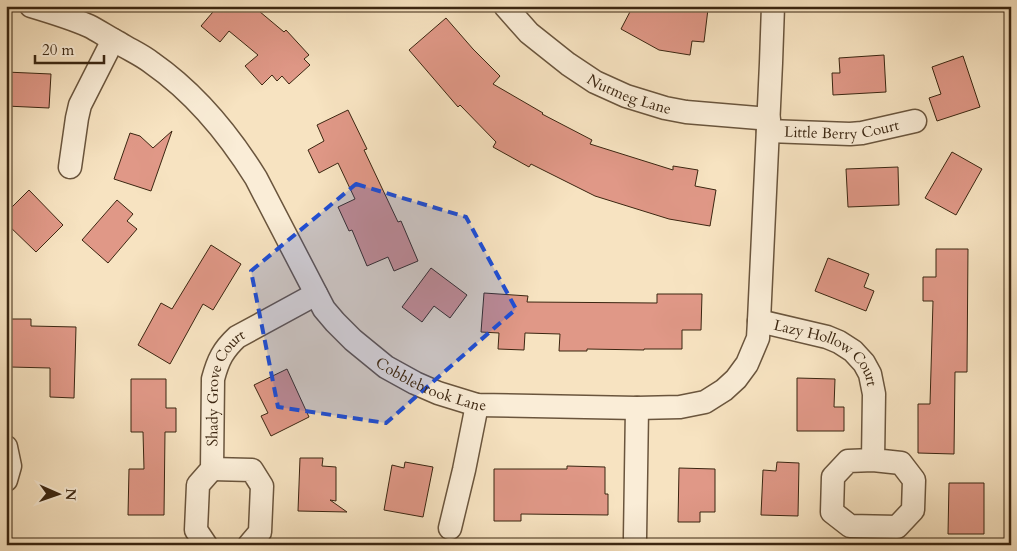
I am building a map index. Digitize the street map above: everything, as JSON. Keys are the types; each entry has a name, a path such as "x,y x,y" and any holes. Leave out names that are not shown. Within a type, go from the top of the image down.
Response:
{"street":[{"name":"Cobblebrook Lane","path":"32,6 89,26 150,61 195,98 224,132 256,178 324,309 353,340 386,367 415,384 438,394 476,406 637,408 680,407 705,402 724,390 736,379 747,364 758,338 773,6"},
{"name":"Nutmeg Lane","path":"505,6 529,33 568,64 595,82 626,96 665,108 769,125"},
{"path":"70,167 80,105 113,40"},
{"name":"Little Berry Court","path":"769,125 850,134 915,121"},
{"name":"Shady Grove Court","path":"206,545 196,530 198,485 212,469 213,379 221,354 237,337 316,294"},
{"name":"Lazy Hollow Court","path":"759,321 827,337 853,351 864,364 870,374 874,394 873,460"},
{"path":"450,528 464,470 476,406"},
{"path":"636,538 637,408"},
{"path":"6,448 10,466 6,480"},
{"name":"Shady Grove Court","path":"212,469 252,470 262,486 260,532 249,545"}],"highlighted area":[{"path":"356,184 466,217 516,309 386,423 278,407 251,271"}],"building":[{"path":"218,6 253,6 284,32 286,30 309,55 304,59 310,65 289,84 282,76 277,81 272,75 262,85 245,66 258,55 229,31 220,42 201,26"},
{"path":"633,6 687,6 708,9 704,42 692,41 690,55 659,50 621,29"},
{"path":"446,18 500,76 493,84 542,114 592,140 590,144 673,170 673,166 698,170 695,186 716,190 710,226 669,219 595,196 531,164 529,167 493,147 496,142 460,105 458,107 409,50"},
{"path":"884,55 886,92 833,95 832,73 840,73 839,58"},
{"path":"963,56 980,107 937,121 929,98 941,94 932,67"},
{"path":"6,72 51,74 49,108 6,106"},
{"path":"348,110 367,149 364,150 398,222 401,221 418,261 394,271 388,257 367,266 352,230 349,231 338,207 355,199 338,163 319,173 308,150 324,141 317,125"},
{"path":"172,131 151,191 114,179 130,133 140,136 153,148"},
{"path":"952,152 982,169 956,215 925,198"},
{"path":"898,167 899,205 848,207 846,169"},
{"path":"29,190 63,225 36,252 6,223 6,213"},
{"path":"117,200 133,214 127,221 137,229 108,263 82,240"},
{"path":"211,245 241,264 213,310 203,304 170,364 138,345 161,303 172,309"},
{"path":"936,249 968,249 967,372 955,372 954,454 918,453 918,404 930,404 933,301 923,301 923,277 936,277"},
{"path":"828,258 869,274 864,287 874,291 866,311 815,291"},
{"path":"431,268 467,295 450,318 434,306 422,322 402,307"},
{"path":"484,293 528,296 527,302 657,303 657,294 702,294 701,330 682,330 682,349 587,349 587,351 559,351 560,334 525,333 524,350 498,349 499,333 481,332"},
{"path":"11,319 31,319 31,326 76,327 74,398 50,397 50,368 10,367"},
{"path":"287,369 309,417 271,436 261,416 268,413 254,385"},
{"path":"797,378 835,379 834,407 844,407 844,431 797,431"},
{"path":"131,379 166,379 166,408 176,408 176,432 165,432 164,515 128,515 129,469 144,469 143,432 131,432"},
{"path":"300,458 323,458 322,466 336,467 336,501 330,500 347,512 298,511"},
{"path":"405,462 433,467 423,517 384,510 392,465 404,468"},
{"path":"777,462 799,463 798,516 761,515 763,470 776,471"},
{"path":"567,466 605,467 605,494 608,494 608,515 521,514 521,521 494,521 494,469 567,469"},
{"path":"679,468 715,469 715,512 700,512 700,522 678,522"},
{"path":"949,483 984,483 984,534 948,534"}]}
